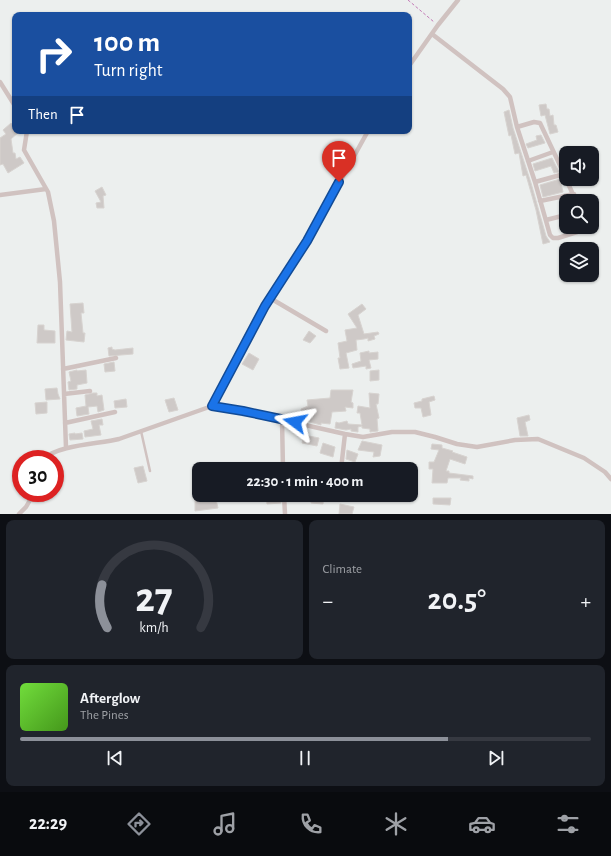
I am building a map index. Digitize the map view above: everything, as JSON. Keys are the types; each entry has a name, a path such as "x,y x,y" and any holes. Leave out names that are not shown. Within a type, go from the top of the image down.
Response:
{"street":[{"path":"412,62 458,0"},
{"path":"432,34 506,92 510,97 517,127 549,232 553,238 571,234"},
{"path":"0,82 12,101"},
{"path":"517,127 534,122 540,123 559,162"},
{"path":"27,134 24,150 49,195 57,244 60,282 66,448"},
{"path":"212,406 233,363 270,298 307,241 366,134"},
{"path":"528,161 554,152"},
{"path":"535,182 559,178"},
{"path":"570,186 574,194"},
{"path":"0,194 46,189"},
{"path":"540,201 559,197"},
{"path":"546,220 559,217"},
{"path":"270,298 326,331"},
{"path":"63,369 116,358"},
{"path":"64,394 90,391"},
{"path":"60,450 104,442 141,431 212,406 282,419 363,437 392,432 415,432 430,435 457,444 477,447 515,440 538,439 584,458 605,472 611,479"},
{"path":"65,422 115,412"},
{"path":"282,419 283,462"},
{"path":"342,462 345,434"},
{"path":"19,514 29,502"},
{"path":"284,502 285,514"}],"lane":[{"path":"141,431 150,471"}],"path":[{"path":"408,0 438,25"}],"building":[{"path":"546,104 547,109 549,109 550,116 553,115 554,125 556,125 558,132 550,134 545,115 541,116 539,105"},
{"path":"509,110 513,128 546,236 550,242 543,244 536,210 526,175 523,176 519,153 515,154 511,135 509,136 504,112"},
{"path":"11,123 12,124 12,134 17,134 11,139 13,153 15,153 16,159 20,157 24,163 8,173 3,164 0,165 0,138 6,134 3,130"},
{"path":"541,135 545,143 528,148 526,144 537,140 536,136"},
{"path":"552,158 559,172 554,173 551,166 535,171 533,164"},
{"path":"559,179 559,186 562,186 563,192 543,197 540,185"},
{"path":"102,187 106,195 103,196 104,208 97,208 96,203 101,202 95,191"},
{"path":"83,303 84,313 81,313 83,333 85,333 84,342 66,340 67,331 72,332 70,304"},
{"path":"362,304 366,309 358,315 364,334 378,332 379,334 374,336 375,339 368,341 368,338 356,340 357,350 346,353 349,368 340,369 338,343 347,341 345,330 357,328 348,314"},
{"path":"38,325 44,325 44,330 55,331 55,343 37,343"},
{"path":"309,331 316,336 310,343 303,340"},
{"path":"112,347 112,349 115,350 133,348 133,354 109,356 108,348"},
{"path":"369,351 369,353 378,352 378,359 369,360 371,368 366,369 366,366 353,368 352,364 361,361 360,353"},
{"path":"249,353 259,359 253,370 242,364"},
{"path":"114,362 115,371 105,372 104,364"},
{"path":"86,370 87,383 77,385 77,389 69,390 68,382 71,381 69,372"},
{"path":"379,370 379,380 370,381 370,371"},
{"path":"57,388 60,399 46,400 45,389"},
{"path":"331,390 353,390 351,402 353,403 353,408 345,407 346,411 332,412 330,424 321,423 321,425 306,421 306,416 303,417 301,409 308,406 307,400 330,398"},
{"path":"97,393 97,396 102,395 104,410 98,412 97,406 88,407 89,414 77,416 76,408 86,406 85,395"},
{"path":"369,393 379,394 378,404 376,404 379,418 377,419 378,431 370,432 370,429 362,428 362,426 358,427 358,432 351,431 351,429 346,430 335,428 336,422 339,423 347,421 348,424 362,425 360,413 357,413 358,406 370,408"},
{"path":"434,396 435,400 429,402 431,415 423,417 421,408 415,408 414,403"},
{"path":"174,398 178,410 169,412 165,400"},
{"path":"126,399 127,407 115,408 114,401"},
{"path":"47,402 47,413 36,414 35,403"},
{"path":"529,415 530,420 525,422 528,436 520,436 517,418"},
{"path":"102,419 103,425 99,425 101,435 85,437 84,431 93,429 91,421"},
{"path":"82,433 83,439 70,440 69,434"},
{"path":"304,435 319,438 317,446 302,443"},
{"path":"362,441 382,445 380,456 373,457 374,452 358,450"},
{"path":"323,443 335,447 333,457 320,453"},
{"path":"432,444 442,445 442,448 467,457 465,464 450,459 446,471 449,471 449,473 473,476 473,479 469,478 469,481 460,480 461,478 448,478 447,483 432,483 433,469 429,469 429,462 434,462 439,450 431,449"},
{"path":"347,450 358,454 355,462 346,459"},
{"path":"143,466 147,481 138,483 134,468"},
{"path":"433,498 451,498 450,505 433,504"},
{"path":"195,502 217,502 218,508 195,511"},
{"path":"267,502 281,503 267,504"},
{"path":"311,502 323,502 323,504"},
{"path":"340,504 354,507 352,514 339,514"}],"route":[{"path":"295,422 212,406 233,363 265,306 307,241 339,182"}]}
